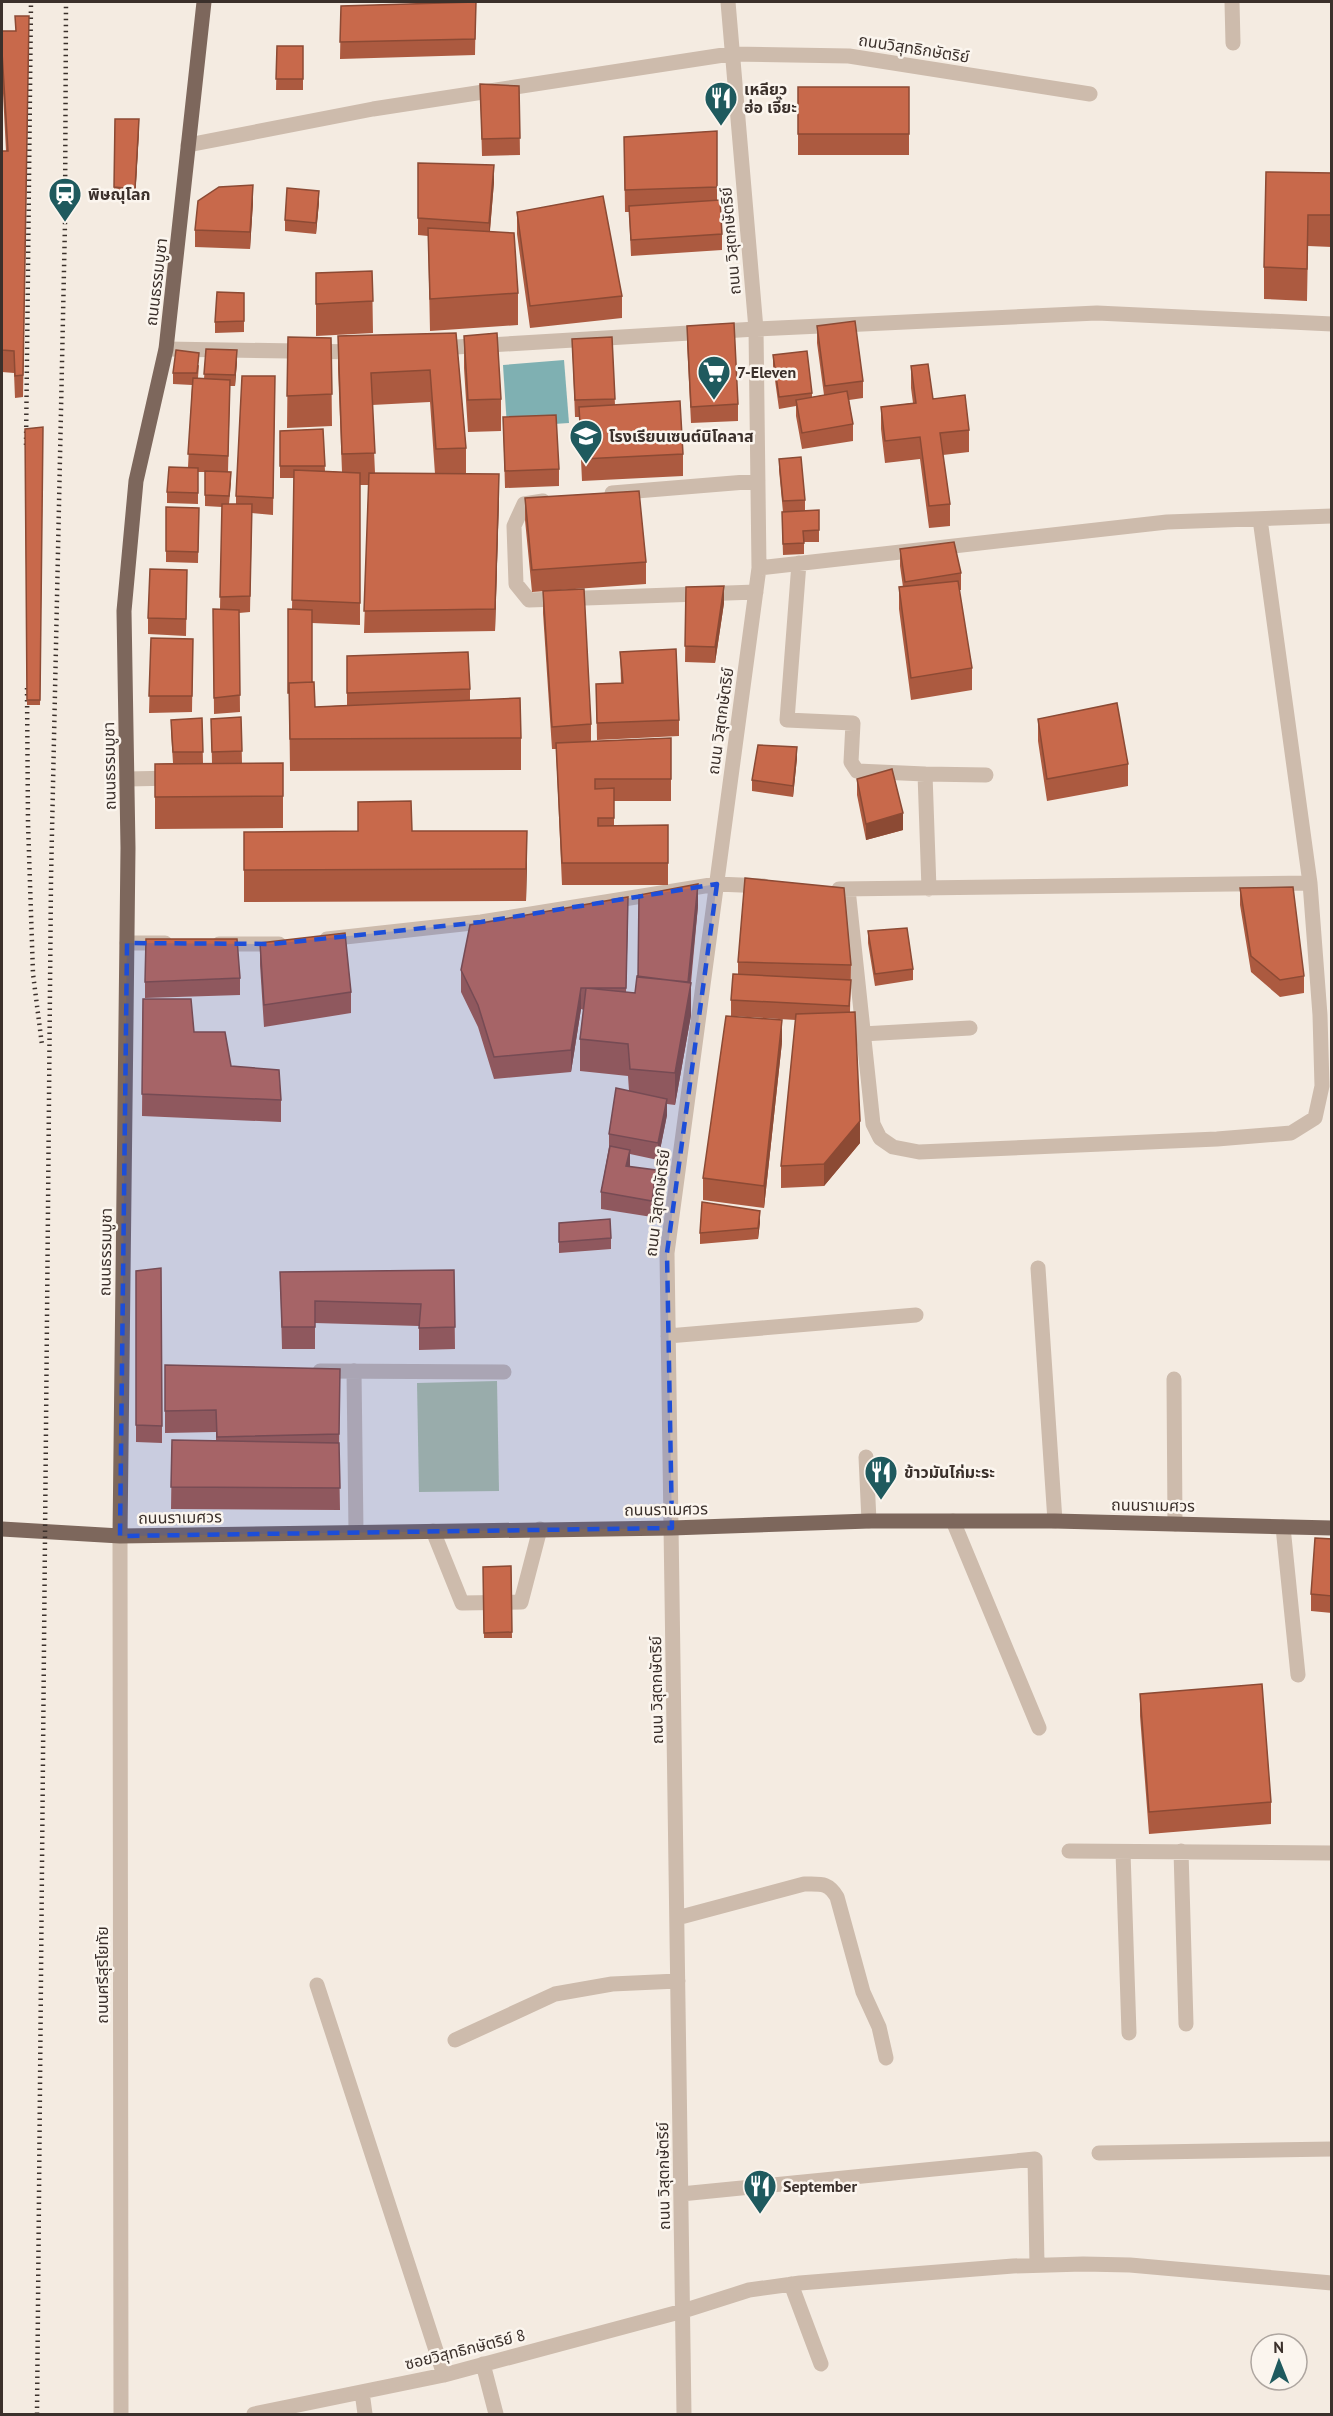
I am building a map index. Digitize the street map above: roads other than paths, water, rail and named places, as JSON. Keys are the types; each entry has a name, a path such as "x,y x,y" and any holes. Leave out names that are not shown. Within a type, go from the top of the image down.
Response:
{"main road":[{"name":"ถนนธรรมบูชา","path":"120,1536 127,942 124,611 136,481 166,349 204,2"},
{"name":"ถนนราเมศวร","path":"2,1529 120,1536 540,1530 869,1521 1055,1521 1332,1528"}],"street":[{"name":"ถนน วิสุตกษัตริย์","path":"684,2415 667,1253 759,568 756,329 730,54 728,2"},
{"path":"1232,2 1233,43"},
{"name":"ถนนวิสุทธิกษัตริย์","path":"188,145 373,109 730,54 849,56 1090,94"},
{"path":"424,349 756,329 1097,313 1332,324"},
{"path":"166,349 341,354 376,351"},
{"path":"599,494 758,481"},
{"path":"555,499 524,504 514,526 516,584 530,600 756,592"},
{"path":"759,568 1167,522 1332,516"},
{"path":"848,889 873,1124 880,1138 893,1147 919,1152 963,1151 1217,1139 1291,1132 1315,1118 1322,1086 1320,1015 1310,883 1260,519"},
{"path":"799,563 787,720 853,723 851,762 857,771 986,775"},
{"path":"925,774 929,889"},
{"path":"127,779 192,778"},
{"path":"824,888 929,889 1310,883"},
{"path":"206,944 273,944 481,922 717,884 776,886"},
{"path":"127,942 183,943"},
{"path":"862,1034 970,1028"},
{"path":"1038,1268 1055,1521"},
{"path":"669,1336 916,1315"},
{"path":"309,1371 504,1372"},
{"path":"354,1371 356,1532"},
{"path":"1174,1379 1175,1524"},
{"path":"866,1456 869,1521"},
{"path":"953,1521 1039,1728"},
{"path":"1283,1527 1298,1675"},
{"path":"433,1531 462,1603 521,1602 540,1530"},
{"name":"ถนนศรีสุริโยทัย","path":"120,1536 121,2415"},
{"path":"1069,1851 1332,1853"},
{"path":"1181,1851 1186,2024"},
{"path":"1123,1852 1129,2033"},
{"path":"677,1918 804,1884 824,1884 831,1887 837,1897 863,1992 879,2027 886,2058"},
{"path":"455,2040 555,1994 612,1984 678,1981"},
{"path":"317,1985 444,2375"},
{"path":"1099,2153 1332,2149"},
{"path":"681,2194 1035,2159 1037,2265"},
{"name":"ซอยวิสุทธิกษัตริย์ 8","path":"254,2415 444,2375 683,2311 749,2290 791,2284 1037,2265 1130,2265 1332,2283"},
{"path":"791,2284 821,2364"},
{"path":"483,2364 496,2415"},
{"path":"362,2392 365,2415"}],"water":[{"path":"564,360 569,423 507,427 503,365"}],"railway":[{"path":"26,445 31,2"},
{"path":"37,2414 51,879 65,223 66,2"},
{"path":"27,688 28,823 33,974 42,1045"}],"place":[{"name":"เหลียว ฮ่อ เจี๊ยะ","path":"721,127"},
{"name":"พิษณุโลก","path":"65,223"},
{"name":"7-Eleven","path":"714,401"},
{"name":"โรงเรียนเซนต์นิโคลาส","path":"586,465"},
{"name":"ข้าวมันไก่มะระ","path":"881,1501"},
{"name":"September","path":"760,2215"}]}
